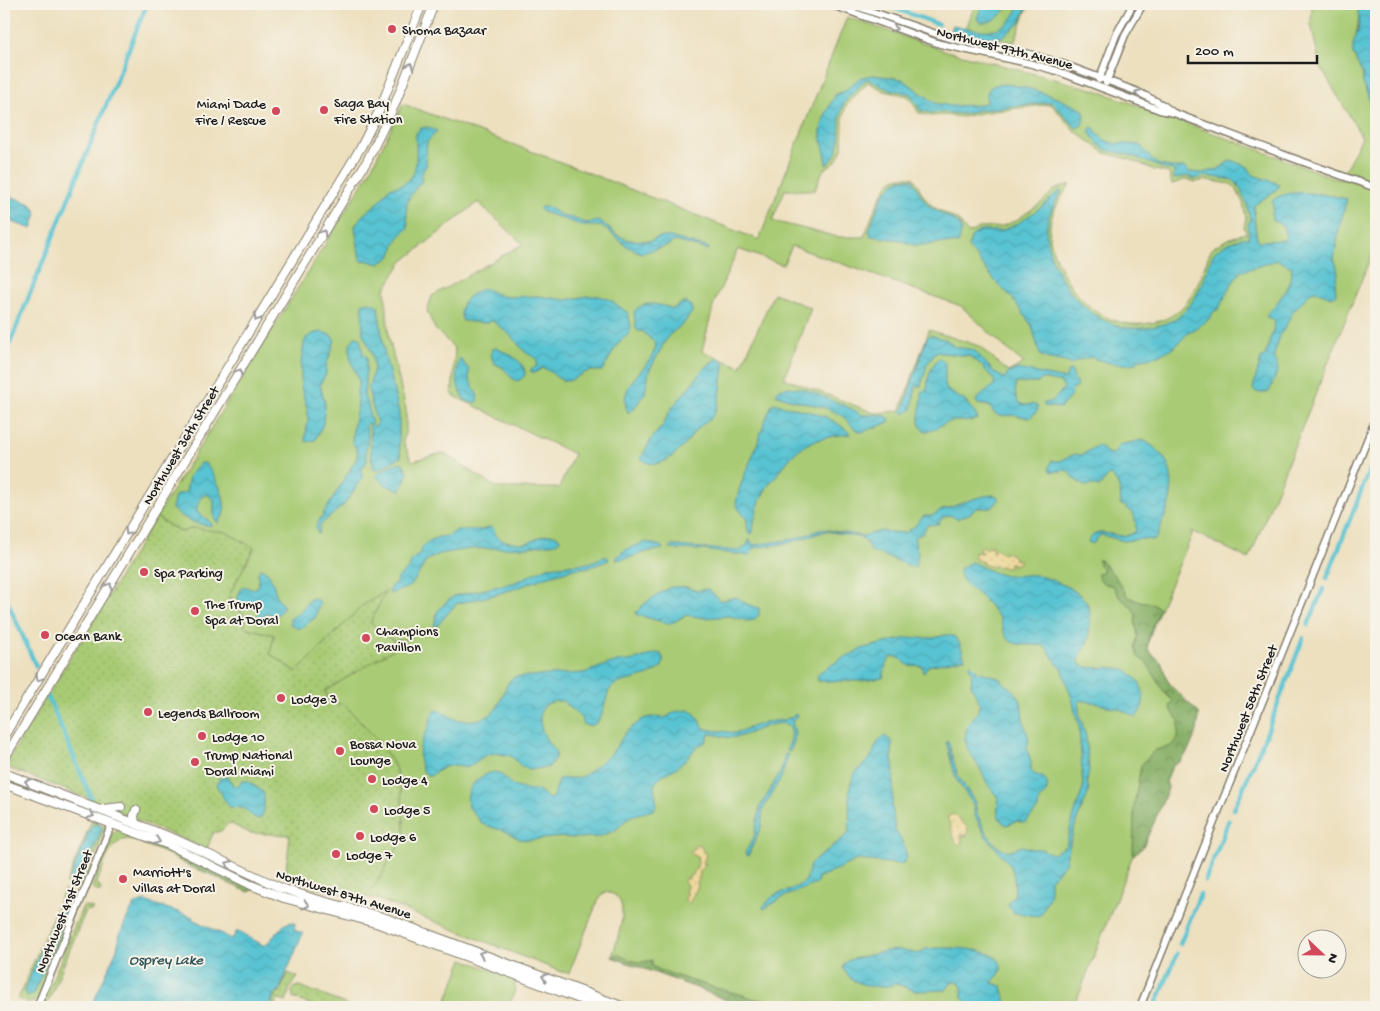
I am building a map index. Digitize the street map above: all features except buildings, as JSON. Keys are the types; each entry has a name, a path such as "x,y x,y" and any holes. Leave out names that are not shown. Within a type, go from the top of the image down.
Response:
{"main road":[{"path":"422,4 388,88 399,92 433,5"},
{"path":"418,12 433,5"},
{"path":"412,28 416,33 418,44"},
{"name":"Northwest 36th Street","path":"4,736 364,142 388,88"},
{"name":"Northwest 36th Street","path":"4,758 311,253 376,143 399,92"},
{"path":"301,246 311,253"},
{"path":"272,294 282,301"},
{"path":"238,351 248,357"},
{"path":"205,404 215,411"},
{"path":"140,512 150,519"},
{"path":"30,692 30,705 33,710"},
{"path":"24,702 25,724"},
{"name":"Northwest 87th Avenue","path":"4,773 175,839 271,889 384,917 624,1007"},
{"name":"Northwest 87th Avenue","path":"4,784 169,845 306,905 379,924 601,1007"},
{"path":"44,798 73,799"},
{"path":"100,809 121,807"},
{"path":"135,823 134,816 136,810"}],"street":[{"name":"Northwest 97th Avenue","path":"830,4 940,44 1057,71 1376,188"},
{"name":"Northwest 97th Avenue","path":"850,4 942,36 1029,54 1107,80 1138,92 1162,104 1174,113"},
{"path":"1096,85 1120,26 1133,4"},
{"path":"1104,88 1128,30 1143,4"},
{"path":"1120,26 1128,30"},
{"name":"Northwest 58th Street","path":"1140,1007 1376,418"},
{"name":"Northwest 41st Street","path":"37,1007 112,823"}],"green space":[{"path":"975,4 1029,4 1014,43 966,29"},
{"path":"1312,4 1353,4 1358,10 1359,18 1353,54 1363,75 1363,83 1371,109 1376,114 1376,244 1249,559 1191,531 1192,535 1152,629 1148,648 1161,662 1166,678 1173,690 1199,713 1197,730 1182,760 1172,766 1166,781 1168,788 1154,822 1142,848 1133,855 1080,992 1072,1007 744,1007 612,957 621,925 622,908 620,901 612,894 605,892 598,900 569,973 562,972 377,899 364,897 376,883 405,837 400,785 391,760 379,743 344,704 330,704 325,691 411,637 394,641 370,623 385,592 362,606 297,672 270,654 274,635 244,627 246,618 229,595 254,548 193,528 181,532 156,517 368,175 403,104 574,167 759,240 847,17 943,50 1096,90 1340,180 1362,137 1320,66 1311,24","holes":["868,82 884,91 908,96 919,113 931,116 963,117 1051,104 1075,131 1105,153 1169,173 1172,184 1187,179 1195,182 1206,180 1231,184 1236,188 1243,203 1246,218 1244,227 1247,234 1244,233 1213,248 1192,295 1176,313 1151,323 1136,324 1121,323 1096,311 1075,291 1057,260 1050,241 1051,219 1070,184 1054,190 1041,203 1015,221 1000,227 979,228 969,233 962,227 962,224 929,202 913,177 893,180 884,190 864,237 838,237 772,221 785,190 815,190 823,170 836,161 842,149 843,118 846,106","478,202 523,244 432,296 427,311 435,329 455,349 452,395 574,454 559,488 497,488 443,453 412,461 403,442 406,429 406,409 389,338 385,289 402,262","792,246 961,306 1024,363 1008,372 979,346 929,330 900,411 874,413 784,378 811,308 774,293 741,367 702,351 714,303 738,249 783,265"]},
{"path":"156,517 181,532 193,528 226,532 254,548 229,595 246,619 244,627 274,635 270,654 297,672 362,606 386,591 370,623 394,641 413,637 325,691 330,703 344,704 379,743 395,768 400,785 405,837 391,857 377,883 364,897 314,888 285,878 290,835 250,833 229,823 221,831 213,833 207,849 124,815 115,806 108,806 9,768 7,764 9,759"},
{"path":"1098,560 1115,576 1128,597 1148,602 1160,608 1148,639 1147,648 1161,662 1172,687 1199,713 1197,730 1190,747 1182,760 1172,766 1166,781 1168,788 1154,822 1142,848 1133,855 1134,806 1141,765 1155,750 1171,746 1178,738 1179,721 1171,710 1170,705 1173,701 1164,692 1147,663 1138,657 1135,647 1138,635 1135,621 1136,615 1132,607 1120,598 1113,586 1103,583 1098,577 1098,573 1102,572 1103,569 1099,565"},
{"path":"92,820 104,825 105,829 84,886 77,889 66,884"},
{"path":"117,829 149,841 143,844 128,839 116,844 108,856 97,883 101,889 100,892 94,890 92,887 93,883 114,832"},
{"path":"149,841 256,889 249,892 188,866 170,855 143,844"},
{"path":"64,890 76,896 77,902 38,999 31,1003 18,999"},
{"path":"85,906 93,908 91,911 87,910 84,915 47,1005 49,1007 43,1007 42,1005 82,908"},
{"path":"618,954 634,961 652,960 652,966 660,970 755,999 767,1000 774,1007 744,1007 612,957"},
{"path":"463,959 512,978 515,988 509,1007 444,1007"},
{"path":"288,973 298,977 290,988 286,1002 277,999 274,1007 270,1007 276,992 279,993"},
{"path":"299,986 352,1007 316,1007 293,998 292,991 295,987"}],"sand":[{"path":"982,546 986,549 992,546 993,552 997,548 1000,553 1006,552 1014,556 1015,560 1020,561 1015,565 1009,563 1010,566 1005,568 982,564 983,562 976,560 974,556 976,552 982,553 979,549"},
{"path":"953,814 968,828 967,835 961,834 962,842 959,845 955,841 947,817"},
{"path":"699,844 706,855 703,863 706,864 700,870 698,886 689,904 685,900 685,895 688,894 685,892 687,885 684,881 693,875 698,863 697,857 689,853 694,849 694,846"}],"water":[{"path":"982,4 1009,4 998,18 980,22 977,19"},
{"path":"1020,4 1028,4 1020,23 1002,37 981,38 951,31 953,25 984,30 1001,28 1008,23"},
{"path":"1353,4 1376,4 1376,114 1371,109 1363,83 1363,75 1353,54 1359,18 1358,10"},
{"path":"875,75 902,79 935,103 950,106 985,103 990,88 1003,84 1014,85 1052,96 1083,110 1085,115 1082,125 1076,128 1052,102 980,110 963,114 932,113 920,110 910,94 885,88 868,79 850,96 843,106 837,152 826,165 821,128 831,103 836,94 843,92 861,77"},
{"path":"428,127 437,131 427,143 425,159 427,164 421,175 422,181 409,198 407,207 408,228 398,238 390,257 379,264 365,260 362,262 360,260 355,226 363,215 379,202 389,188 400,185 412,176 416,161 416,133 421,128"},
{"path":"1091,127 1103,139 1108,141 1140,145 1152,160 1159,165 1177,168 1184,167 1189,172 1201,173 1217,170 1231,160 1248,167 1253,175 1277,183 1279,186 1272,193 1254,206 1255,228 1258,241 1284,240 1286,237 1283,226 1272,220 1272,201 1279,196 1308,193 1347,199 1340,224 1334,259 1338,274 1335,282 1336,295 1331,297 1316,291 1311,292 1292,313 1281,333 1274,355 1278,370 1269,392 1254,391 1253,388 1261,359 1265,356 1275,323 1272,318 1266,316 1284,293 1291,274 1292,267 1277,260 1240,272 1229,288 1219,309 1213,312 1204,323 1188,333 1176,346 1158,356 1137,360 1136,363 1124,364 1101,361 1091,357 1076,361 1072,365 1040,355 1032,326 1013,299 996,282 968,247 972,236 980,231 1001,231 1017,224 1043,206 1056,193 1062,191 1051,212 1047,226 1048,246 1055,266 1074,297 1087,309 1101,319 1116,325 1133,328 1150,327 1176,318 1193,301 1214,253 1222,246 1244,237 1248,239 1249,237 1248,227 1250,218 1246,202 1239,186 1233,180 1206,176 1195,179 1188,176 1174,179 1174,171 1170,169 1167,170 1130,155 1106,150 1098,144 1089,132"},
{"path":"902,179 912,179 922,198 928,204 960,225 962,230 958,244 913,245 900,240 871,236 869,231 877,208 889,188"},
{"path":"4,194 31,204 37,213 32,229 4,219"},
{"path":"541,207 547,207 562,216 582,222 600,221 617,235 628,240 650,241 659,237 670,237 709,248 708,250 674,241 669,245 642,253 628,247 602,226 583,226 541,211"},
{"path":"484,288 501,296 509,297 538,296 566,300 599,296 609,299 628,313 631,326 629,334 619,342 602,371 589,371 569,381 559,379 548,370 542,368 535,373 531,372 531,369 537,366 537,359 525,352 511,336 493,321 484,323 463,321 461,310 465,300"},
{"path":"369,302 378,306 385,356 399,412 401,457 376,471 371,453 369,423 367,423 367,461 362,469 362,478 344,505 320,525 319,534 317,533 316,526 356,460 358,452 352,442 359,385 350,358 350,344 355,337 360,338 363,353 367,359 364,397 368,404 372,425 374,427 377,424 368,389 374,369 372,354 363,334 362,304"},
{"path":"682,303 687,303 691,306 692,312 684,323 668,336 649,371 645,393 628,413 625,402 626,392 630,384 649,361 656,344 642,331 636,329 634,312 643,305 648,304 673,309"},
{"path":"322,332 331,335 335,340 326,366 326,374 320,384 325,404 323,424 315,440 307,442 305,440 308,419 301,386 301,363 304,343 307,337"},
{"path":"930,335 947,340 955,347 974,350 995,373 1004,378 1010,372 1018,369 1065,379 1071,370 1077,386 1075,389 1072,388 1071,396 1060,408 1044,406 1044,403 1053,401 1064,388 1061,383 1042,379 1038,383 1016,383 1015,389 1018,402 1024,405 1035,405 1038,410 1030,418 1013,415 999,416 989,406 978,404 976,400 995,384 993,378 979,363 969,356 935,352 927,365 921,386 916,386 912,409 905,414 902,412 927,338"},
{"path":"496,348 519,361 525,375 522,379 514,380 503,368 494,363 491,355 493,349"},
{"path":"460,358 469,370 469,378 478,397 476,403 466,401 458,386 457,369"},
{"path":"717,358 725,363 720,397 713,416 697,429 677,453 659,463 652,464 646,462 641,458 652,438 664,424 671,409 704,369"},
{"path":"939,358 945,364 945,385 947,390 965,401 977,416 977,419 948,422 925,431 919,422 922,391 927,390 933,365"},
{"path":"789,387 805,389 862,415 884,415 889,418 890,422 862,432 855,429 844,417 833,411 776,394 780,389"},
{"path":"773,403 823,416 832,420 851,434 816,440 802,447 794,454 766,489 758,507 752,534 748,533 747,520 736,505 737,498"},
{"path":"1143,440 1163,456 1171,477 1170,499 1157,536 1154,540 1124,541 1102,535 1093,544 1088,542 1097,533 1130,535 1136,531 1134,517 1131,511 1120,504 1119,488 1111,475 1099,487 1085,486 1077,481 1067,470 1050,471 1051,461 1060,461 1075,454 1082,455 1098,445 1107,453 1114,454 1119,445"},
{"path":"402,462 408,472 401,490 387,485 376,475 392,465"},
{"path":"200,463 205,463 214,476 224,501 222,517 218,523 214,518 214,500 207,494 201,497 196,511 212,525 202,525 191,521 172,509 175,496 186,492 189,476"},
{"path":"994,495 999,500 992,508 977,508 957,519 950,515 942,518 938,524 927,525 923,533 914,538 918,554 916,565 913,567 871,551 863,538 826,531 789,543 754,548 749,556 702,550 670,549 671,546 677,546 739,551 747,546 749,540 753,545 794,539 822,529 863,536 881,531 905,533 915,526 923,516 934,515 969,500"},
{"path":"490,527 494,529 499,538 507,541 525,543 548,535 559,537 560,540 556,543 528,547 469,549 440,554 427,560 411,586 389,593 391,586 409,568 412,560 419,554 423,546 431,540 448,536 457,530 482,530"},
{"path":"646,542 661,546 663,549 616,560 621,553"},
{"path":"603,557 608,557 609,560 591,567 573,569 543,578 494,595 456,604 438,625 434,626 437,612 454,596 513,583 548,567 589,563"},
{"path":"971,562 1002,575 1035,575 1058,582 1081,596 1089,608 1090,626 1086,646 1080,656 1079,664 1087,667 1122,669 1135,677 1142,690 1143,704 1141,711 1136,717 1118,708 1079,700 1079,712 1086,737 1089,792 1076,822 1065,863 1050,880 1050,895 1041,914 1038,916 1014,913 1008,906 1008,903 1015,894 1014,876 1011,866 985,835 975,816 973,804 956,779 946,742 948,741 958,776 975,802 977,814 987,834 997,846 1009,851 1022,846 1041,849 1053,854 1066,846 1073,817 1083,789 1079,723 1063,669 1045,646 1022,645 1010,641 1005,636 997,614 961,578 959,573 961,568"},
{"path":"261,568 268,573 277,597 284,607 277,615 266,613 263,622 259,624 256,620 260,611 244,605 237,597 243,586 252,589 258,587 258,573"},
{"path":"671,587 686,587 697,591 710,590 720,601 736,597 747,604 759,608 759,615 754,620 747,621 730,616 705,618 686,615 672,623 667,623 637,615 638,610 646,602"},
{"path":"314,598 320,602 315,618 299,629 290,624 290,619 300,612 310,599"},
{"path":"946,635 955,637 965,658 928,666 923,673 922,666 908,665 898,657 891,657 886,664 883,678 861,681 818,681 817,677 820,672 864,648 907,638 934,638"},
{"path":"657,653 661,654 663,662 661,668 646,676 613,686 607,696 597,723 584,725 582,719 563,701 552,702 544,706 540,720 542,729 545,737 556,752 555,758 549,767 529,770 521,766 511,756 496,753 486,755 467,768 447,766 430,776 424,772 420,764 421,745 431,716 435,711 441,711 460,720 480,719 494,712 507,686 514,677 584,673 611,663 635,660"},
{"path":"971,664 979,672 1000,679 1016,693 1021,701 1029,740 1027,749 1031,761 1031,771 1044,778 1048,785 1046,793 1039,800 1038,809 1025,823 1017,821 1007,825 1003,823 999,817 998,798 988,785 968,750 965,739 967,726 977,713 980,703 971,685 972,673 969,666"},
{"path":"688,710 694,713 705,729 735,733 766,722 785,720 796,714 797,716 792,722 795,734 793,744 790,751 786,750 791,732 790,726 784,724 770,725 736,737 709,734 706,742 695,748 688,758 676,768 662,775 656,782 654,786 657,805 653,810 631,816 614,831 598,837 520,839 504,831 482,824 468,806 468,794 473,784 482,776 494,772 501,775 514,786 539,791 551,799 556,790 558,779 577,778 585,775 612,753 626,732 643,719 651,717 665,718 675,712"},
{"path":"884,736 892,741 894,770 892,805 895,830 902,841 907,856 905,862 900,864 857,860 818,878 817,882 813,885 781,898 764,909 763,907 774,895 791,890 806,881 810,864 848,834 849,792 852,779 856,772 870,758 878,742"},
{"path":"785,754 788,755 782,776 763,809 761,827 748,856 745,853 754,837 760,807 781,771"},
{"path":"227,777 233,785 238,787 242,781 248,781 264,793 264,812 260,819 252,816 245,809 231,808 216,785 220,778"},
{"path":"94,824 101,826 102,829 80,882 74,883 70,878 90,829"},
{"path":"64,896 71,899 72,902 33,995 27,997 24,991"},
{"name":"Osprey Lake","path":"145,901 193,917 192,919 232,939 237,931 265,946 285,924 295,923 294,930 303,933 279,991 275,993 269,1007 91,1007 117,949 120,934 127,918 135,904"},
{"path":"926,949 976,950 995,957 1000,962 1001,970 992,983 1002,986 1007,1007 970,1006 962,998 962,987 958,981 953,981 946,990 917,991 896,984 883,987 868,986 852,980 843,969 844,964 849,960 886,951 900,950 918,954"}],"waterway":[{"path":"4,358 147,4"},
{"path":"882,4 938,24"},
{"path":"1327,578 1376,453"},
{"path":"1308,625 1323,589"},
{"path":"4,594 36,666"},
{"path":"1234,809 1266,735 1303,638"},
{"path":"48,697 91,797"},
{"path":"1205,881 1229,820"},
{"path":"1180,944 1200,894"},
{"path":"1155,1007 1177,954"}],"place":[{"name":"Shoma Bazaar","path":"392,29"},
{"name":"Saga Bay Fire Station","path":"324,110"},
{"name":"Miami Dade Fire / Rescue","path":"276,111"},
{"name":"Spa Parking","path":"144,572"},
{"name":"The Trump Spa at Doral","path":"195,611"},
{"name":"Ocean Bank","path":"45,635"},
{"name":"Champions Pavillon","path":"366,638"},
{"name":"Lodge 3","path":"281,698"},
{"name":"Legends Ballroom","path":"148,712"},
{"name":"Lodge 10","path":"202,736"},
{"name":"Bossa Nova Lounge","path":"340,751"},
{"name":"Trump National Doral Miami","path":"195,762"},
{"name":"Lodge 4","path":"372,779"},
{"name":"Lodge 5","path":"374,809"},
{"name":"Lodge 6","path":"360,836"},
{"name":"Lodge 7","path":"336,854"},
{"name":"Marriott's Villas at Doral","path":"123,879"}]}
